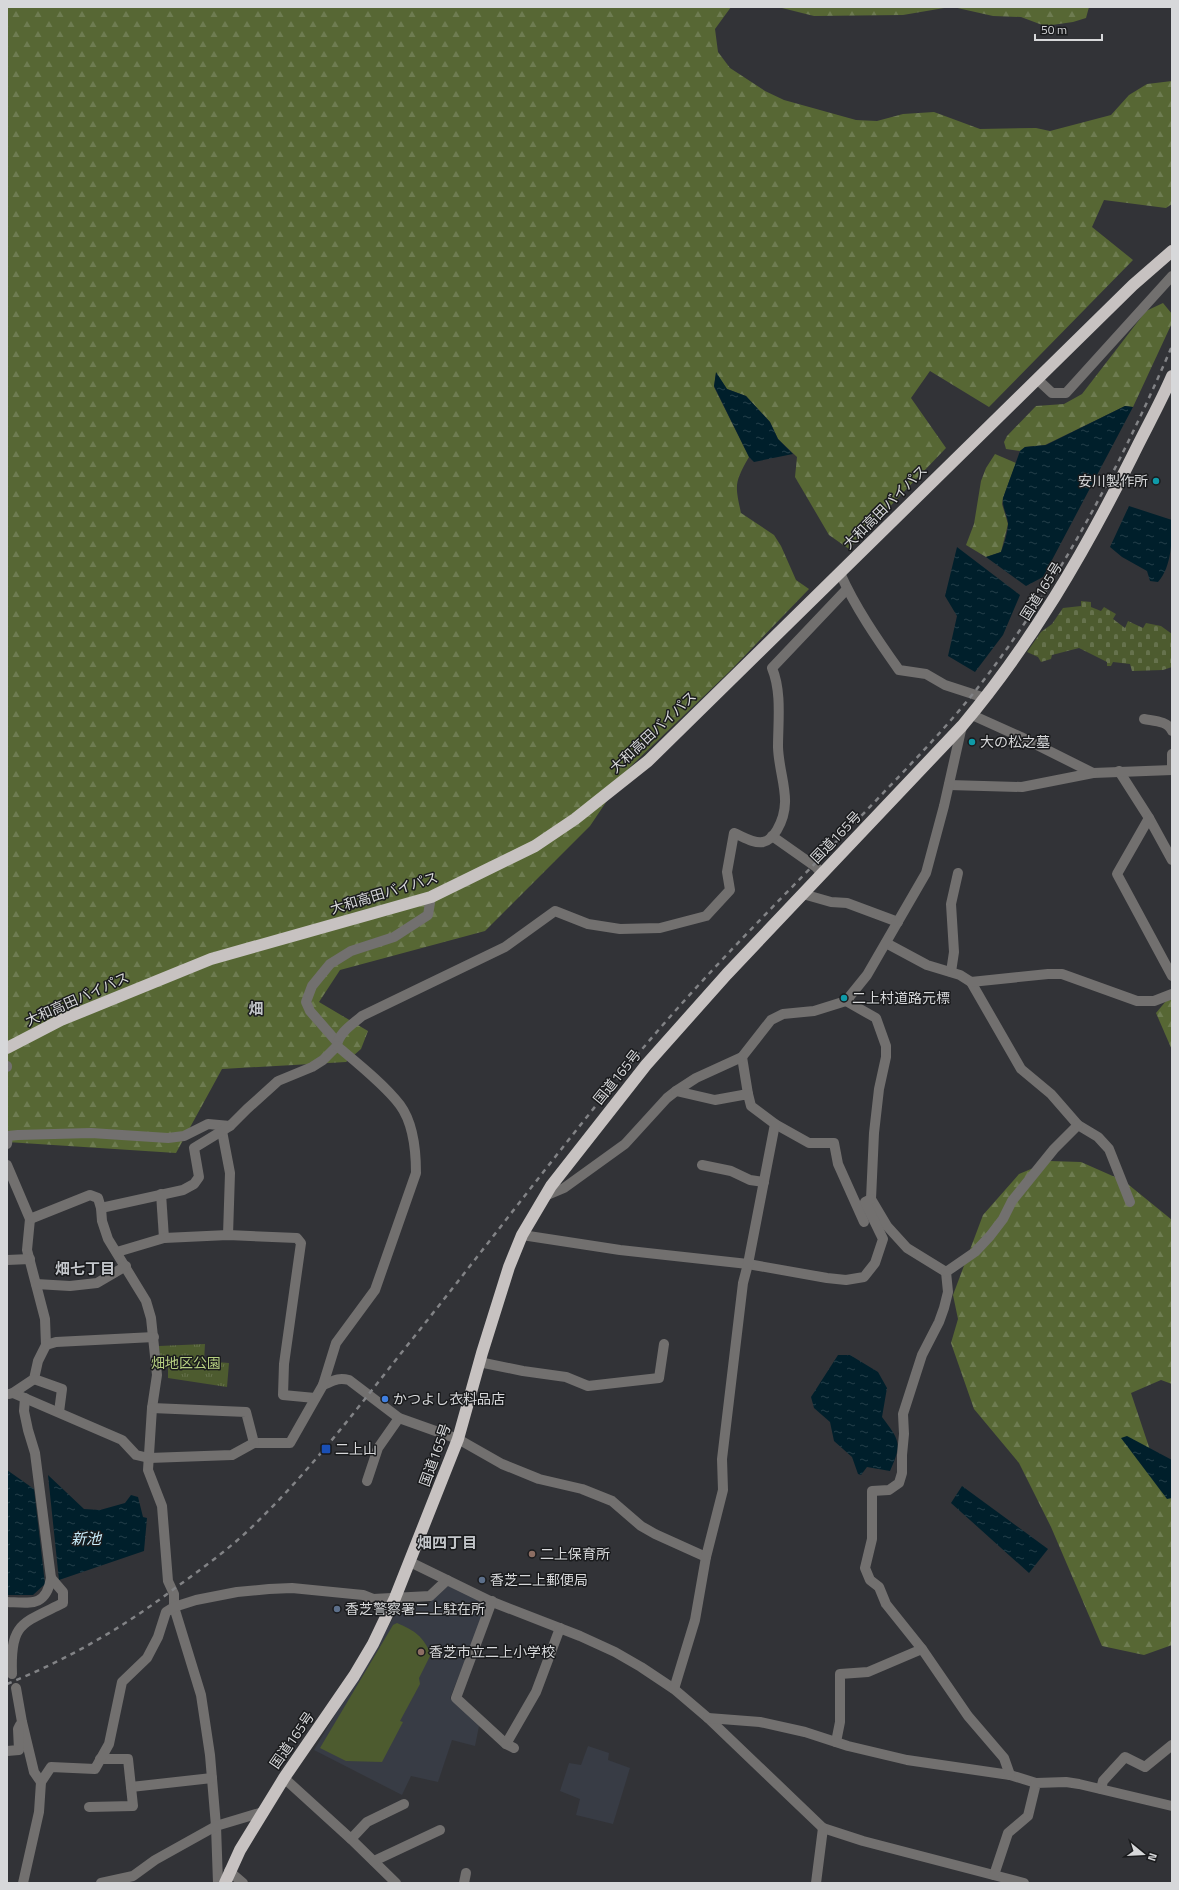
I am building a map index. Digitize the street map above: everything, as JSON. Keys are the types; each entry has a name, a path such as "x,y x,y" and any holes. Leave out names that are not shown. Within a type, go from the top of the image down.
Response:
{"highway":[{"name":"大和高田バイパス","path":"7,1048 61,1020 211,959 431,897 535,846 575,820 648,761 1133,285 1172,251"},
{"name":"国道165号","path":"225,1883 229,1871 284,1778 354,1676 373,1644 395,1598 458,1439 479,1362 509,1267 522,1235 557,1176 646,1065 727,974 972,715 1062,587 1110,501 1172,376"}],"street":[{"path":"1037,379 1052,393 1066,393 1172,276"},
{"path":"840,573 847,590 877,639 899,670 926,674 945,684 985,698"},
{"path":"101,1208 183,1190 194,1184 199,1177 194,1148 226,1129 278,1081 312,1067 323,1060 337,1044 345,1030 362,1016 505,947 555,911 588,924 620,929 660,928 706,916 730,890 727,872 734,833 754,841 763,842 772,836 782,821 786,806 779,762 777,693 775,675 772,668 847,590"},
{"path":"972,715 1094,773"},
{"path":"1144,719 1164,723 1170,726 1172,731"},
{"path":"545,1196 564,1188 624,1144 666,1098 696,1078 742,1057 771,1020 777,1015 814,1011 846,1001 867,975 926,873 949,785 962,726"},
{"path":"949,785 1022,787 1094,773 1172,770 1172,754"},
{"path":"1119,771 1149,818 1172,860"},
{"path":"1149,818 1117,874 1172,976"},
{"path":"772,836 816,867 822,874"},
{"path":"952,972 954,952 951,904 958,873"},
{"path":"803,894 831,902 847,903 898,922"},
{"path":"12,1391 122,1440 136,1455 149,1458 232,1455 254,1443 290,1443 323,1385 336,1343 375,1290 416,1173 416,1154 409,1124 400,1105 337,1044 310,1010 306,1002 312,986 330,964 351,951 394,937 428,915 431,897"},
{"path":"886,943 927,965 960,975 971,982 1021,1069 1051,1094 1078,1125 1098,1137 1109,1149 1130,1202"},
{"path":"971,982 1048,974 1062,974 1137,1001 1154,1001 1172,994"},
{"path":"846,1001 876,1018 886,1046 886,1056 879,1089 874,1133 871,1199 888,1226 906,1248 946,1272"},
{"path":"742,1057 751,1106 775,1124 809,1143 834,1143 838,1164 864,1222"},
{"path":"676,1091 715,1100 748,1094"},
{"path":"7,1144 8,1136 18,1135 91,1133 168,1138 184,1136 208,1124 226,1129"},
{"path":"674,1689 695,1620 706,1557 723,1490 722,1459 743,1282 748,1264 775,1124"},
{"path":"946,1272 975,1252 990,1236 1003,1219 1012,1201 1054,1149 1078,1125"},
{"path":"226,1129 230,1173 228,1235"},
{"path":"7,1165 30,1219 27,1250 45,1319 46,1345 38,1361 34,1379"},
{"path":"702,1165 731,1171 750,1180 764,1182"},
{"path":"161,1194 164,1238"},
{"path":"30,1219 90,1195 98,1198 108,1239 126,1266 146,1301 154,1337 157,1375 152,1408 148,1470 162,1506 168,1581 174,1594 174,1607 201,1694 212,1778 216,1826 218,1883"},
{"path":"522,1235 620,1250 748,1264 846,1280 864,1277 876,1263 883,1239 865,1202 871,1199"},
{"path":"117,1252 164,1238 228,1235 297,1238 300,1243 284,1364 283,1395 315,1398"},
{"path":"7,1260 30,1259"},
{"path":"36,1284 70,1286 97,1283 126,1266"},
{"path":"946,1272 948,1292 944,1308 939,1322 922,1355 903,1414 904,1434 902,1473 899,1483 889,1490 872,1491 872,1539 865,1568 870,1580 879,1587 886,1604 922,1649 968,1716 1004,1758 1010,1776"},
{"path":"46,1345 56,1342 154,1337"},
{"path":"479,1362 523,1371 566,1377 588,1386 659,1378 664,1344"},
{"path":"323,1385 334,1379 341,1378 349,1380 399,1418 458,1439 502,1464 539,1479 582,1489 612,1501 641,1526 706,1557"},
{"path":"12,1391 34,1379 62,1389 58,1412"},
{"path":"7,1602 32,1603 39,1601 48,1590 51,1578 35,1453 24,1411 25,1398"},
{"path":"152,1408 246,1412 254,1443"},
{"path":"367,1481 378,1448 399,1418"},
{"path":"410,1562 492,1602 560,1628 615,1652 674,1689 708,1718 823,1828 863,1841 1024,1883"},
{"path":"12,1674 11,1652 13,1639 17,1630 30,1620 63,1603 63,1592 51,1578"},
{"path":"23,1883 39,1812 41,1782 51,1767 95,1769 108,1744 122,1682 147,1658 158,1637 166,1612 174,1607 237,1592 269,1589 292,1588 373,1598 430,1596 447,1580"},
{"path":"492,1602 456,1698 510,1746 536,1692 560,1628"},
{"path":"836,1742 840,1722 840,1674 868,1672 922,1649"},
{"path":"16,1688 22,1722 34,1772 41,1782"},
{"path":"708,1718 760,1722 805,1732 836,1742 907,1760 1010,1776 1036,1783 1066,1782 1172,1806"},
{"path":"7,1751 18,1750 18,1730 22,1722"},
{"path":"1101,1789 1103,1781 1125,1757 1145,1767 1172,1745"},
{"path":"89,1807 133,1806 128,1759 100,1759"},
{"path":"131,1787 212,1778"},
{"path":"284,1778 351,1838 396,1883"},
{"path":"994,1875 1008,1833 1028,1816 1036,1783"},
{"path":"351,1838 367,1822 404,1804"},
{"path":"101,1883 133,1876 155,1860 216,1826 263,1812"},
{"path":"816,1883 823,1828"},
{"path":"374,1861 440,1830"},
{"path":"229,1871 244,1883"}],"shaded area":[{"name":"香芝市立二上小学校","path":"444,1584 488,1603 450,1698 479,1726 475,1746 452,1740 438,1782 411,1776 402,1795 314,1750 401,1605 428,1605"},
{"path":"588,1746 609,1753 608,1760 630,1768 613,1824 576,1815 580,1799 560,1791 569,1763 581,1765"}],"green space":[{"path":"7,7 731,7 715,29 718,52 730,68 765,91 784,100 856,120 877,121 903,114 934,112 980,129 1036,128 1050,131 1111,115 1129,95 1147,84 1172,81 1172,204 1166,208 1104,200 1092,227 1133,260 989,407 930,371 911,398 946,448 849,549 829,535 795,477 797,457 778,439 770,422 746,396 727,389 716,373 714,387 749,457 737,484 741,513 774,535 781,546 796,580 809,589 729,672 629,768 590,826 485,931 340,970 319,1002 368,1031 361,1049 346,1062 222,1069 176,1153 7,1142"},
{"path":"778,7 950,7 903,15 814,16"},
{"path":"953,7 1089,7 1086,18 1073,22 1045,26 1021,17 993,16"},
{"path":"1163,303 1172,314 1172,323 1133,407 1125,406 1045,445 1025,447 1020,451 1006,449 1004,442 1007,436 1036,406 1064,404 1082,394 1146,311"},
{"path":"995,454 1016,463 1003,498 1002,504 1008,524 1001,552 986,557 966,545 974,524 981,481 986,468"},
{"path":"1081,601 1091,602 1091,607 1101,611 1104,607 1116,614 1113,619 1125,628 1128,621 1143,628 1146,623 1161,626 1172,634 1172,667 1163,670 1132,671 1130,664 1113,662 1111,666 1107,666 1107,662 1079,648 1052,655 1051,659 1041,662 1038,657 1027,652 1041,632 1052,624 1063,608 1081,606"},
{"path":"1172,995 1172,1050 1156,1013"},
{"path":"1050,1161 1081,1162 1124,1181 1172,1220 1172,1384 1161,1380 1131,1393 1151,1453 1172,1499 1172,1645 1144,1655 1102,1646 1051,1527 1019,1463 974,1409 951,1343 958,1319 953,1295 983,1215 1019,1174"},
{"name":"畑地区公園","path":"205,1344 204,1361 229,1363 227,1387 168,1378 168,1360 160,1360 159,1346"},
{"path":"397,1623 417,1634 431,1654 419,1678 420,1684 400,1721 403,1722 382,1762 346,1761 320,1748 393,1625"}],"water":[{"path":"716,372 727,389 746,396 770,422 778,439 793,454 754,462 749,457 714,386"},
{"path":"1125,406 1133,407 1043,577 1026,586 986,557 1001,552 1007,534 1008,523 1003,498 1020,451 1025,447 1046,445"},
{"path":"1129,506 1172,520 1169,561 1163,576 1158,582 1150,581 1147,571 1122,557 1110,547"},
{"path":"957,547 1020,595 1003,635 975,672 948,656 957,616 945,596"},
{"path":"838,1355 850,1355 878,1372 887,1388 882,1417 892,1431 898,1448 890,1471 867,1467 861,1475 858,1474 852,1457 834,1441 830,1422 814,1408 811,1397"},
{"path":"1127,1436 1172,1460 1172,1498 1167,1499 1121,1438"},
{"path":"7,1470 34,1489 45,1584 33,1595 7,1595"},
{"name":"新池","path":"48,1475 84,1509 100,1510 125,1503 131,1495 138,1497 143,1517 147,1518 144,1551 59,1580"},
{"path":"962,1486 1048,1549 1029,1573 951,1503"}],"railway":[{"path":"7,1684 50,1665 113,1631 207,1565 252,1527 283,1496 322,1452 442,1302 581,1124 665,1022 950,722 1006,651 1060,568 1085,525 1131,436 1172,346"}],"place":[{"name":"安川製作所","path":"1156,481"},
{"name":"大の松之墓","path":"972,742"},
{"name":"二上村道路元標","path":"844,998"},
{"name":"かつよし衣料品店","path":"385,1399"},
{"name":"二上山","path":"326,1449"},
{"name":"二上保育所","path":"532,1554"},
{"name":"香芝二上郵便局","path":"482,1580"},
{"name":"香芝警察署二上駐在所","path":"337,1609"},
{"name":"香芝市立二上小学校","path":"421,1652"}],"district":[{"name":"畑","path":"256,1009"},
{"name":"畑七丁目","path":"85,1269"},
{"name":"畑四丁目","path":"447,1543"}]}
